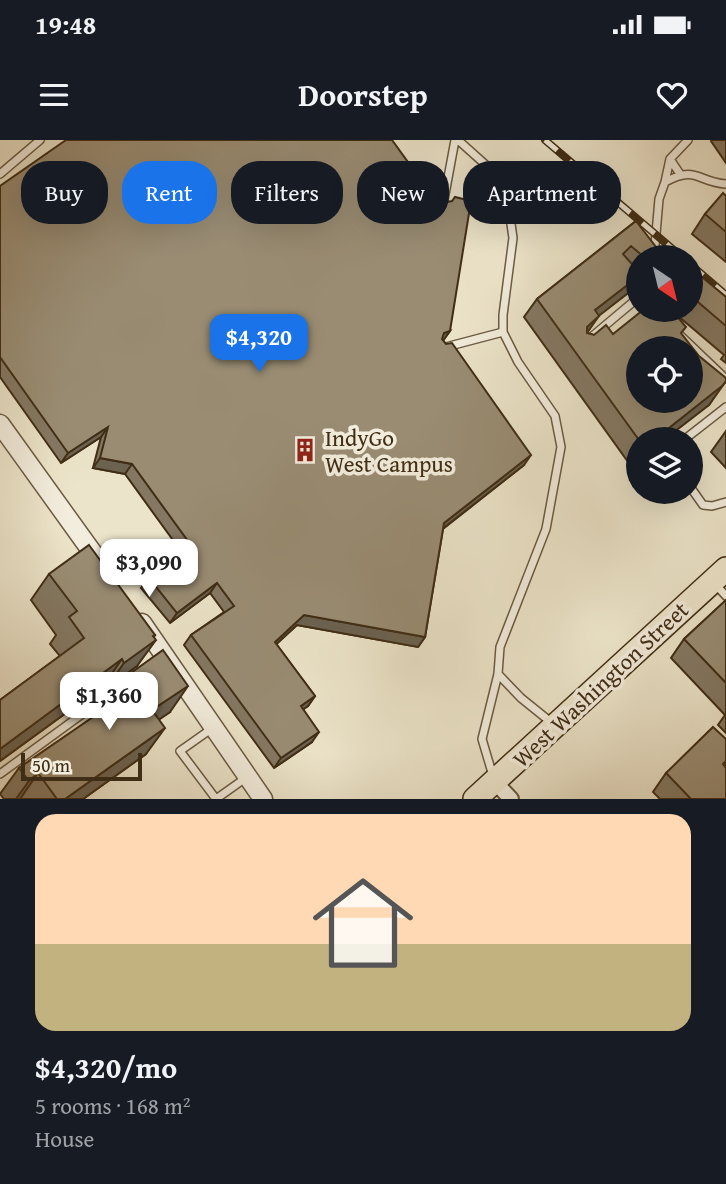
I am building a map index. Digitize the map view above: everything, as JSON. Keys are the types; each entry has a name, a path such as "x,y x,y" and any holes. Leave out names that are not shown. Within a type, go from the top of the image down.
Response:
{"main road":[{"name":"West Washington Street","path":"475,799 555,725 722,582"}],"street":[{"path":"2,430 110,577"},
{"path":"133,609 159,658 214,727 263,799"},
{"path":"494,781 511,799"}],"lane":[{"path":"0,174 40,140"},
{"path":"449,178 457,140 487,166 508,196 513,238 503,332 518,362 555,416 561,447 546,529 500,647 498,674 482,739 494,781"},
{"path":"655,245 659,200 670,159 688,140"},
{"path":"670,159 680,174"},
{"path":"665,182 680,174 696,174 716,184 726,184"},
{"path":"579,348 626,308"},
{"path":"667,322 726,379"},
{"path":"442,348 503,332"},
{"path":"700,427 726,407"},
{"path":"703,504 712,506 726,502"},
{"path":"498,674 521,698 555,725"},
{"path":"0,774 132,678"},
{"path":"214,727 180,751 216,799 248,777"}],"building":[{"name":"IndyGo West Campus","path":"66,140 392,140 407,161 357,161 357,224 449,224 449,202 455,197 463,199 463,224 467,224 450,331 444,333 442,339 446,344 452,343 531,455 444,523 425,637 304,615 275,642 315,696 301,706 319,732 281,758 191,635 234,606 217,583 177,613 149,578 193,548 132,464 100,458 108,427 68,453 0,357 0,186 21,171 21,224 108,224 108,161 36,161"},
{"path":"723,193 726,196 726,232 705,214"},
{"path":"636,221 655,245 626,245 623,254 626,257 626,286 595,310 599,316 587,327 587,333 594,335 606,325 613,334 628,322 682,322 686,327 681,333 683,336 626,336 626,413 688,413 670,427 630,427 537,299"},
{"path":"704,279 726,297 726,326 704,307"},
{"path":"703,359 726,378 722,386 703,401"},
{"path":"89,545 156,640 124,663 122,659 0,749 0,700 84,638 69,617 77,611 49,574"},
{"path":"726,600 726,683 684,639"},
{"path":"163,650 188,686 152,710 165,728 65,799 57,799 38,773 29,781 19,768 138,686 131,673"},
{"path":"713,727 726,739 726,761 723,764 726,768 726,799 691,799 666,773"}],"railway":[{"path":"545,140 668,245"},
{"path":"704,276 726,295"}],"place":[{"name":"IndyGo West Campus","path":"305,450"}]}
